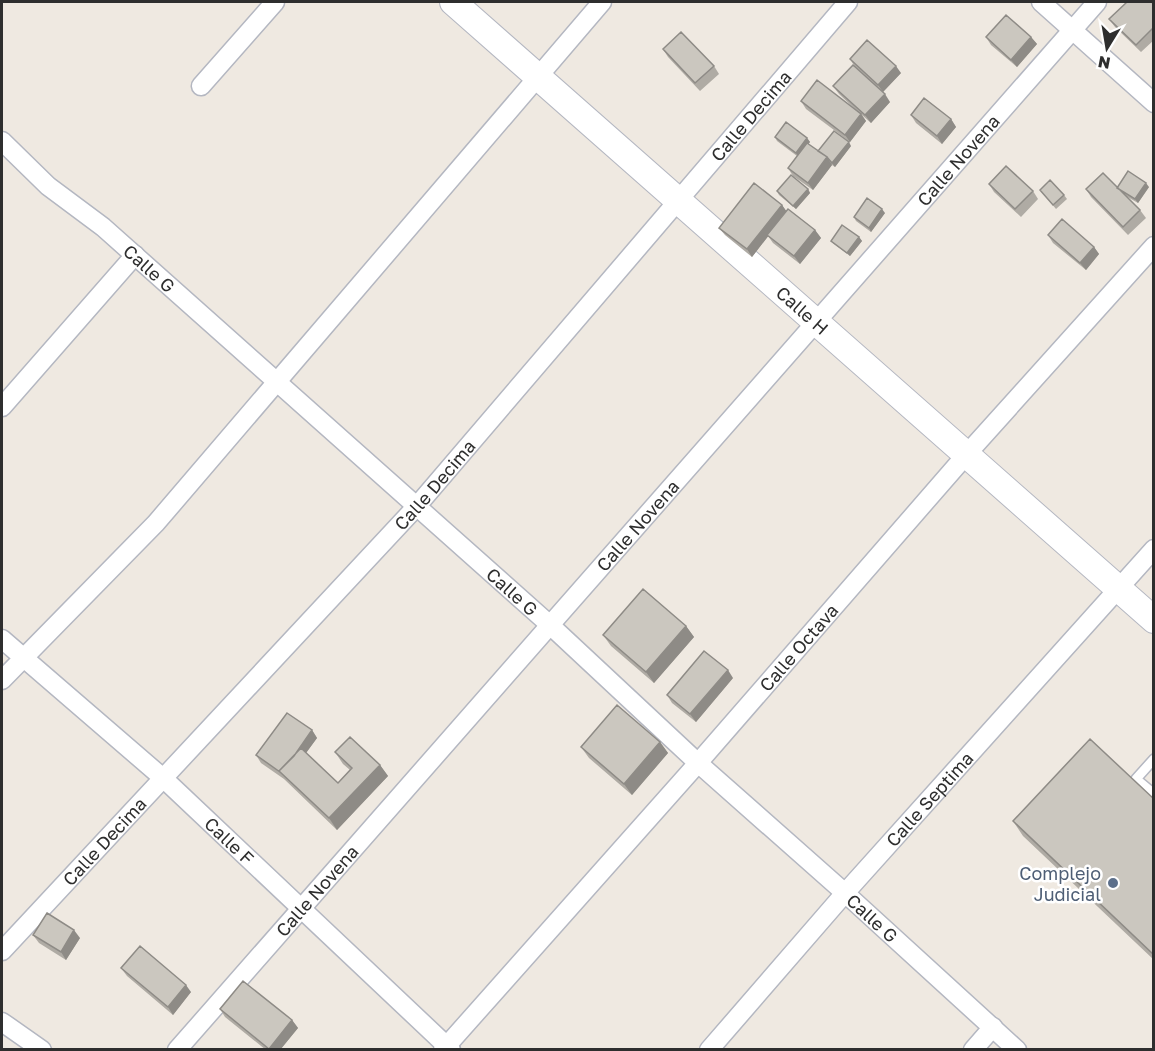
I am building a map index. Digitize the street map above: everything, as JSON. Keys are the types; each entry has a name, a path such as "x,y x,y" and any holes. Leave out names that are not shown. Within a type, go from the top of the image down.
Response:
{"street":[{"path":"201,86 275,2"},
{"name":"Calle H","path":"453,2 1154,620"},
{"path":"2,680 156,523 602,2"},
{"name":"Calle Decima","path":"2,951 416,507 848,2"},
{"path":"1041,2 1154,103"},
{"name":"Calle Novena","path":"177,1050 1097,2"},
{"name":"Calle G","path":"2,141 48,186 103,227 550,625 698,763 1017,1050"},
{"name":"Calle Octava","path":"447,1048 966,455 1154,246"},
{"path":"2,407 135,255"},
{"name":"Calle Septima","path":"709,1050 845,893 1154,549"},
{"name":"Calle F","path":"2,639 163,778 447,1048"},
{"path":"2,1022 42,1050"},
{"path":"973,1050 993,1027"}],"lane":[{"path":"1154,759 1136,778 1154,794"}],"building":[{"path":"1127,2 1154,4 1154,27 1136,45 1109,19"},
{"path":"1006,15 1031,37 1011,60 986,37"},
{"path":"681,32 714,66 695,83 663,49"},
{"path":"867,40 896,66 878,85 850,59"},
{"path":"853,65 885,94 865,115 833,86"},
{"path":"817,80 861,114 845,135 801,101"},
{"path":"924,98 951,119 937,136 911,115"},
{"path":"786,122 807,138 796,153 775,137"},
{"path":"834,131 849,142 832,163 818,151"},
{"path":"807,143 827,157 808,183 788,168"},
{"path":"1006,166 1033,191 1015,209 989,184"},
{"path":"1128,171 1146,183 1135,199 1117,188"},
{"path":"1103,173 1140,210 1123,227 1086,189"},
{"path":"791,175 808,189 793,206 777,191"},
{"path":"1050,180 1064,195 1053,205 1040,190"},
{"path":"754,183 782,205 747,249 719,228"},
{"path":"867,198 882,209 869,228 854,217"},
{"path":"788,209 815,230 794,256 767,235"},
{"path":"1062,219 1094,247 1080,263 1048,235"},
{"path":"842,225 859,237 847,253 831,241"},
{"path":"643,589 686,626 646,672 603,635"},
{"path":"704,651 728,670 690,714 667,695"},
{"path":"617,705 660,742 624,784 581,747"},
{"path":"287,713 312,730 280,772 256,755"},
{"path":"350,737 380,765 329,818 279,771 301,748 338,783 352,768 335,752"},
{"name":"Complejo Judicial","path":"1090,739 1154,799 1154,955 1013,821"},
{"path":"47,913 74,930 61,952 33,935"},
{"path":"140,946 186,985 168,1007 121,968"},
{"path":"243,981 292,1020 269,1049 220,1009"}],"place":[{"name":"Complejo Judicial","path":"1113,883"}]}
